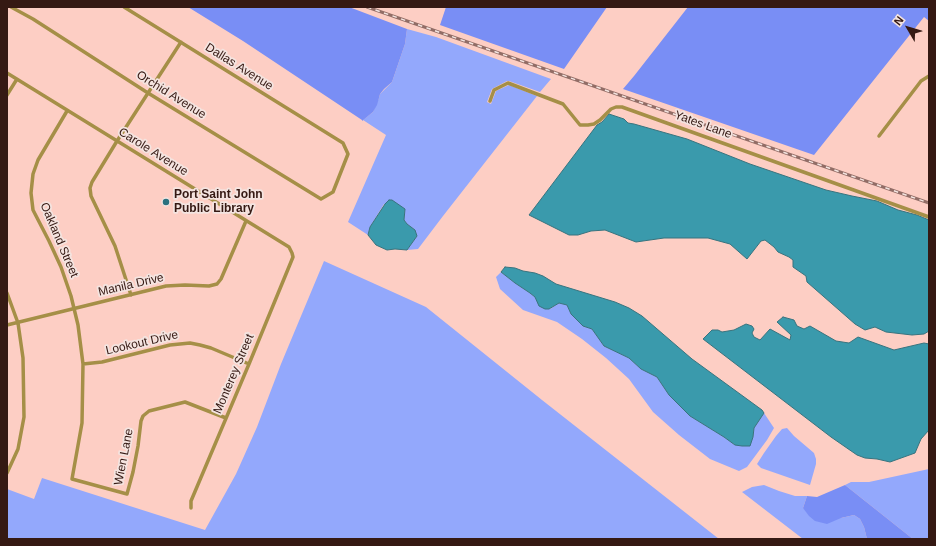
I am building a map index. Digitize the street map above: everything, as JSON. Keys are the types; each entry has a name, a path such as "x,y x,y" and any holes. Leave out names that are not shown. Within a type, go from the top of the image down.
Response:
{"street":[{"name":"Orchid Avenue","path":"11,7 33,19 148,93 321,199"},
{"name":"Dallas Avenue","path":"124,7 343,143 348,154 333,192 321,199"},
{"path":"131,295 116,246 91,196 90,188 92,182 117,141 181,42"},
{"name":"Carole Avenue","path":"7,73 289,248"},
{"path":"879,136 921,81 929,76"},
{"path":"7,95 17,79"},
{"name":"Yates Lane","path":"490,101 494,90 508,83 563,104 580,125 594,124 611,109 622,107 929,217"},
{"name":"Oakland Street","path":"67,110 38,160 33,174 31,193 33,210 61,268 78,325 83,364 82,423 72,479 127,494"},
{"name":"Manila Drive","path":"7,325 166,286 209,286 217,284 221,279 246,221"},
{"name":"Monterey Street","path":"191,508 191,501 250,364 293,257 289,248"},
{"path":"7,294 18,322 23,358 24,417 18,449 7,473"},
{"name":"Lookout Drive","path":"83,364 102,362 170,345 190,343 211,348 250,364"},
{"name":"Wien Lane","path":"127,494 137,453 141,421 143,416 149,411 185,402 226,418"}],"shaded area":[{"path":"188,7 349,7 407,29 405,44 392,82 380,94 373,112 362,121 243,41"},
{"path":"446,7 607,7 564,69 440,25"},
{"path":"688,7 929,7 929,21 924,17 814,155 623,89"},
{"path":"407,29 436,37 551,79 540,92 509,81 492,89 487,102 491,104 496,91 509,85 537,96 418,249 407,250 417,236 415,230 404,220 405,209 384,204 370,227 368,235 348,222 386,135 363,120 373,112 380,94 392,82 405,44"},
{"path":"609,114 624,119 628,123 687,139 750,164 826,190 877,201 898,210 929,220 929,331 924,334 912,335 886,332 875,327 865,330 855,324 807,282 806,276 793,267 793,260 778,252 765,240 761,241 747,259 730,244 708,238 664,238 636,242 605,230 591,231 578,235 569,235 529,215 597,125"},
{"path":"389,200 392,200 405,209 404,220 415,230 417,236 407,250 387,250 376,245 368,235 370,227"},
{"path":"324,261 426,307 719,539 7,539 7,489 34,499 42,478 205,530 236,474 257,427 281,364"},
{"path":"505,267 535,273 556,284 615,302 642,316 692,359 762,410 764,413 754,428 750,446 735,445 690,416 669,395 657,377 641,369 629,358 604,346 592,329 583,326 571,314 567,305 559,303 549,309 539,306 535,297 501,272"},
{"path":"501,272 550,309 559,303 567,305 571,314 583,326 592,329 604,346 629,358 641,369 657,377 669,395 690,416 735,445 753,437 754,428 764,413 774,428 767,440 747,467 739,471 710,459 679,435 653,412 629,379 606,358 557,322 523,310 500,289 496,277"},
{"path":"783,317 794,320 797,326 804,329 810,326 836,341 849,343 858,337 894,350 924,343 929,344 929,430 921,439 915,453 890,462 865,458 857,455 831,437 703,339 712,330 722,332 734,330 746,324 752,326 754,329 752,333 754,337 760,340 770,329 790,340 791,335 777,322"},
{"path":"787,428 814,453 816,464 810,485 761,468 757,464 776,436 782,429"},
{"path":"929,469 929,539 913,539 845,485 851,482 869,482"},
{"path":"764,485 795,496 807,496 803,508 841,518 854,515 860,519 867,539 803,539 742,492 752,487"},
{"path":"845,485 913,539 867,539 860,519 854,515 841,518 827,524 815,521 803,508 807,496 817,497"}],"railway":[{"path":"367,7 929,203"}],"place":[{"name":"Port Saint John Public Library","path":"166,202"}]}
